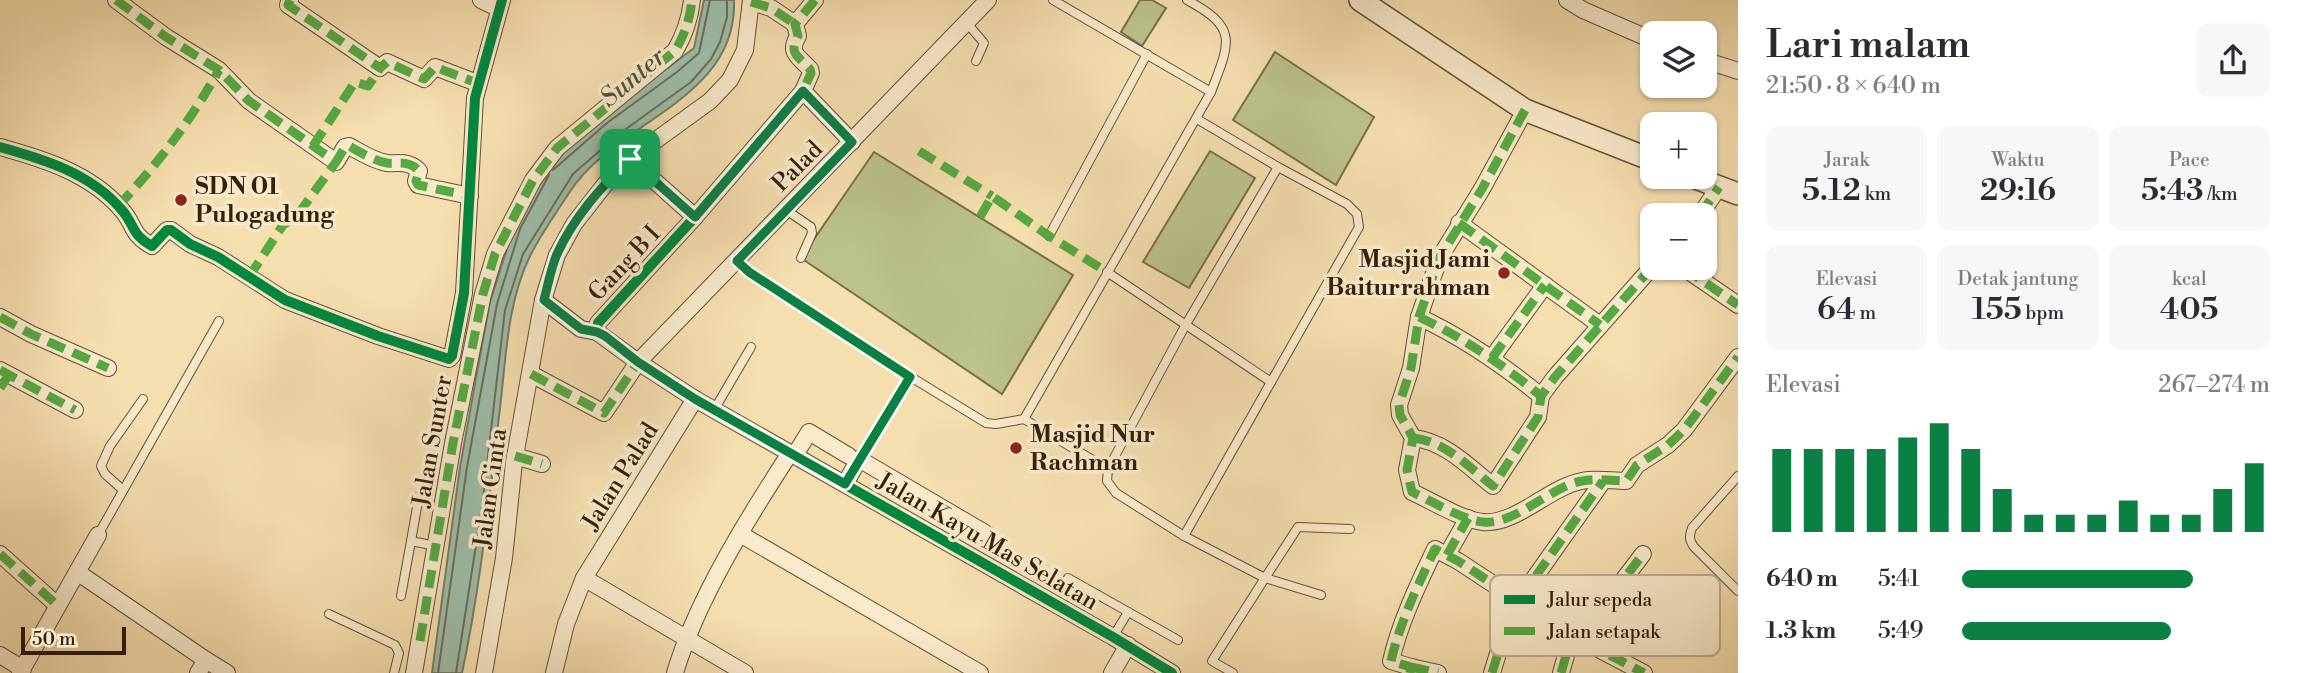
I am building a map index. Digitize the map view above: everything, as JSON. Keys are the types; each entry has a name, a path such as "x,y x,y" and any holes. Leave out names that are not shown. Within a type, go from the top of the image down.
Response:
{"street":[{"path":"116,0 166,37 219,70 249,101 336,162 348,146 387,163 397,161 416,167 419,171 416,181 418,185 470,196"},
{"path":"290,0 288,5 380,68 387,62 426,79 435,67 477,83"},
{"path":"0,147 56,164 93,185 118,205 134,233 152,246 167,230 171,230 285,300 447,360 452,356 464,293 477,83 500,4 481,0"},
{"name":"Jalan Sunter","path":"414,673 453,443 483,294 495,254 533,180 557,148 675,51 690,17 692,0"},
{"path":"795,24 815,0"},
{"name":"Palad","path":"531,374 604,414 638,362 988,0"},
{"path":"1360,0 1525,110 1640,155"},
{"path":"1566,0 1586,5 1640,34"},
{"path":"751,1 771,8 795,24 798,36 792,45 793,51 810,69 811,74 803,91 852,142"},
{"name":"Jalan Cinta","path":"484,673 504,558 515,456 543,305 557,255 596,194 630,159 710,101 730,80 745,50 751,1"},
{"path":"1717,64 1738,71"},
{"name":"Gang B I","path":"638,362 597,332 598,323 695,217 803,91"},
{"path":"1525,110 1482,189 1440,257 1419,317 1411,368 1399,405 1400,415 1413,438 1407,470 1412,492 1468,518 1484,522 1502,520 1583,480 1626,481 1637,465 1668,445 1700,410 1738,357"},
{"path":"630,159 695,217"},
{"path":"1713,203 1728,190"},
{"path":"1459,223 1600,325"},
{"path":"1413,438 1424,439 1443,447 1493,486 1538,417 1542,396 1640,280"},
{"path":"1702,280 1738,305"},
{"path":"1492,358 1545,285"},
{"path":"543,305 581,329 597,332"},
{"path":"0,317 31,334 108,368"},
{"path":"1419,317 1457,335 1542,396"},
{"name":"Jalan Kayu Mas Selatan","path":"638,362 695,399 1121,641 1171,673"},
{"path":"3,378 75,410"},
{"name":"Jalan Palad","path":"554,673 566,624 584,578 695,399"},
{"path":"675,673 686,638 740,534 792,454 802,428 985,533"},
{"path":"515,456 542,464"},
{"path":"845,484 854,458"},
{"path":"1537,575 1603,481"},
{"path":"918,526 933,503"},
{"path":"1438,673 1410,670 1391,661 1401,625 1441,552 1468,518"},
{"path":"740,534 980,673"},
{"path":"0,655 22,671 97,535"},
{"path":"1441,552 1490,588"},
{"path":"0,554 57,606"},
{"path":"1627,575 1643,554"},
{"path":"76,572 202,666 227,673"},
{"path":"584,578 745,673"},
{"path":"1112,673 1121,641"},
{"path":"1492,673 1498,656"},
{"path":"1561,673 1570,656"},
{"path":"1610,656 1644,673"}],"lane":[{"path":"1053,0 1211,92"},
{"path":"1024,419 1211,92 1223,58 1226,35 1221,23 1187,0"},
{"path":"966,22 984,43 976,61"},
{"path":"1048,236 1147,54"},
{"path":"1184,536 1359,227 1357,214 1347,204 1197,119"},
{"path":"1278,167 1185,326 1108,469 1107,481 1116,493 1184,536 1265,578 1321,595"},
{"path":"786,210 811,227 812,233 801,258"},
{"path":"737,261 749,272 910,377 986,423 1024,419 1108,469"},
{"path":"1107,272 1271,383"},
{"path":"97,535 219,321"},
{"path":"714,410 751,347"},
{"path":"854,458 910,377"},
{"path":"123,490 105,474 101,466 110,446 143,400"},
{"path":"1738,476 1692,528 1690,535 1694,547 1738,591"},
{"path":"401,596 419,496"},
{"path":"1233,673 1212,661 1294,529 1350,529"},
{"path":"411,541 436,546"},
{"path":"1068,578 1178,640"},
{"path":"1121,641 1128,612"},
{"path":"329,614 395,645 399,653 394,673"}],"green space":[{"path":"1140,0 1152,0 1166,8 1142,46 1121,32"},
{"path":"1275,52 1374,117 1336,185 1233,120"},
{"path":"1210,151 1255,178 1189,288 1143,262"},
{"path":"874,152 1073,275 1002,394 801,258"}],"water":[{"path":"704,0 734,0 730,34 716,63 695,86 670,107 589,168 544,232 522,275 511,314 484,545 462,673 432,673 460,467 476,378 490,302 514,227 545,167 603,117 694,48"}],"marked path":[{"path":"116,0 166,37 219,70 249,101 336,162 345,147 349,146 382,162 411,165 419,171 416,181 418,185 470,196"},
{"path":"290,0 288,5 380,68 387,62 424,79 435,67 477,83 476,91"},
{"path":"420,641 453,443 483,294 495,254 533,180 557,148 675,51 687,26 692,0"},
{"path":"815,0 795,24 798,36 794,50 811,73 803,91 852,142"},
{"path":"751,2 771,8 795,24"},
{"path":"313,146 355,82 368,86 380,68"},
{"path":"118,206 173,141 219,70"},
{"path":"1525,110 1482,189 1440,257 1419,317 1411,368 1399,405 1400,415 1413,438 1407,470 1412,492 1457,514 1483,522 1508,518 1557,490 1582,481 1626,481 1637,465 1668,445 1684,430 1738,357"},
{"path":"919,151 992,196"},
{"path":"249,277 283,225 296,217 336,162"},
{"path":"1708,203 1719,187"},
{"path":"980,217 992,196 1107,272"},
{"path":"1459,223 1600,325"},
{"path":"1413,438 1446,449 1493,486 1538,417 1541,396 1641,280"},
{"path":"1702,280 1738,305"},
{"path":"1492,358 1545,285"},
{"path":"543,300 581,329 597,332"},
{"path":"0,317 31,334 108,368"},
{"path":"1419,317 1483,353 1541,396"},
{"path":"531,374 604,413 638,362"},
{"path":"0,370 75,410"},
{"path":"0,388 9,375"},
{"path":"515,456 542,464"},
{"path":"1536,575 1603,481"},
{"path":"1447,555 1468,518"},
{"path":"1410,673 1411,667 1391,661 1404,618 1435,549 1490,582"},
{"path":"0,554 57,605"},
{"path":"1627,575 1643,554"},
{"path":"1492,673 1497,656"},
{"path":"1561,673 1566,656"},
{"path":"1612,656 1644,673"},
{"path":"1411,667 1438,673"}],"cycle path":[{"path":"0,147 49,162 95,186 109,196 129,219 136,233 152,246 167,230 171,230 285,300 378,336 449,359 452,356 464,293 475,98 502,0"},
{"path":"803,91 695,217 598,323 597,332 695,399 1172,673"}],"place":[{"name":"SDN 01 Pulogadung","path":"181,200"},
{"name":"Masjid Jami Baiturrahman","path":"1504,273"},
{"name":"Masjid Nur Rachman","path":"1016,448"}],"route":[{"path":"803,91 852,142 737,261 749,272 910,377 845,484 695,399 638,362 605,336 581,329 544,300 557,255 574,225 596,194 630,159 695,217 803,91"}],"water label":[{"name":"Sunter","path":"632,77"}]}
